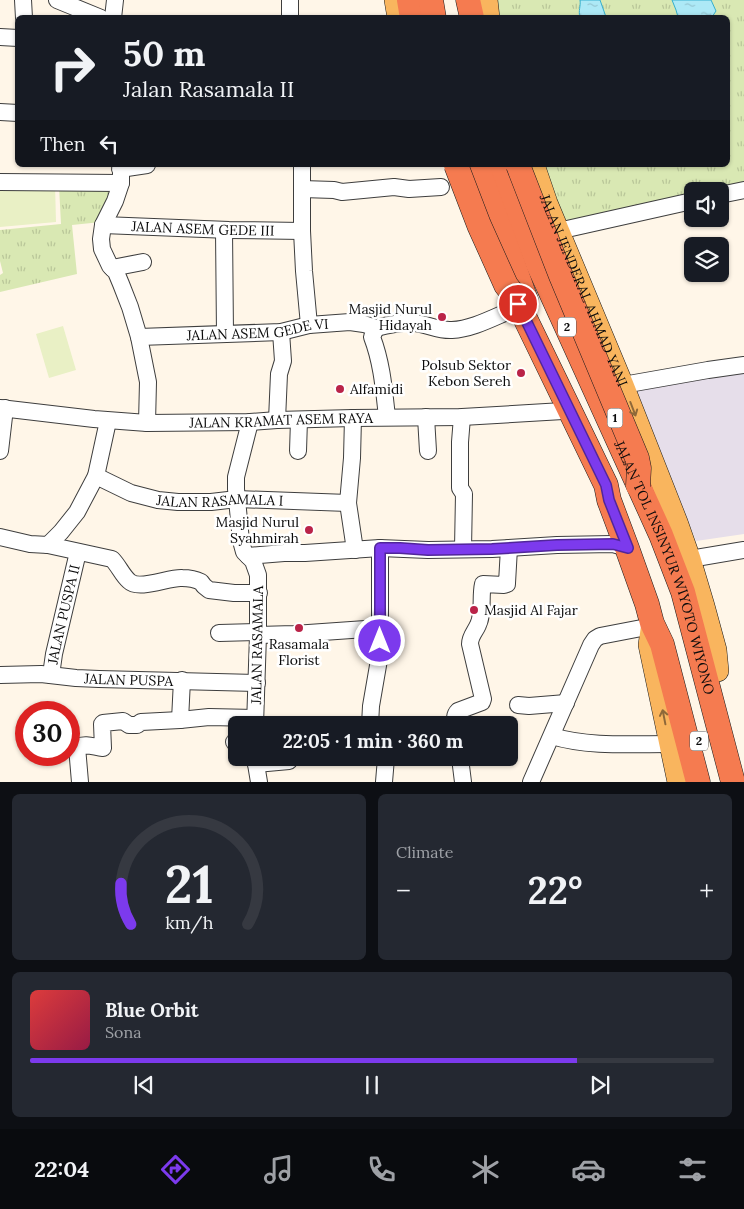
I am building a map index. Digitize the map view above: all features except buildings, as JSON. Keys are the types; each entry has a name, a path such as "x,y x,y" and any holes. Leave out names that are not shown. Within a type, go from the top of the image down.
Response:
{"highway":[{"path":"409,0 412,15"},
{"path":"417,0 420,15"},
{"path":"431,0 434,15"},
{"path":"457,167 479,225 506,285 517,298 520,306"},
{"path":"462,167 492,249 606,485 609,500 628,548 652,625 662,644 698,782"},
{"name":"JALAN TOL INSINYUR WIYOTO WIYONO","path":"479,167 520,306 585,427 629,525 680,666 709,782"},
{"name":"JALAN TOL INSINYUR WIYOTO WIYONO","path":"503,167 538,264 661,535 683,592 733,782"},
{"name":"JALAN JENDERAL AHMAD YANI","path":"511,167 550,267 669,536 687,583 709,652 718,670 744,777"},
{"path":"519,167 560,276 637,458 639,468 638,486"}],"main road":[{"path":"395,0 398,15"},
{"path":"445,167 465,217 520,306 563,411 598,489 609,500"},
{"name":"JALAN JENDERAL AHMAD YANI","path":"535,167 546,203 624,385 690,559 716,650 718,670"},
{"path":"652,625 650,645 678,782"}],"street":[{"path":"24,0 24,15"},
{"path":"57,0 94,15"},
{"path":"114,15 115,0"},
{"path":"290,0 290,15"},
{"path":"0,37 15,38"},
{"path":"0,112 15,113"},
{"path":"0,182 121,172 140,167"},
{"path":"302,167 302,231 309,325"},
{"path":"121,172 115,202 103,225 101,235 102,249 110,266 116,272 139,337 148,382 147,423"},
{"path":"302,189 342,192 370,188 394,187 409,189 441,187"},
{"path":"729,193 744,190"},
{"path":"558,231 684,203"},
{"name":"JALAN ASEM GEDE III","path":"103,225 302,231"},
{"path":"224,230 225,334"},
{"path":"112,268 143,262"},
{"path":"387,417 382,372 372,337 376,328 397,323 414,323 452,330 474,325 520,306"},
{"name":"JALAN ASEM GEDE VI","path":"139,337 281,332 309,325 350,322 376,328"},
{"path":"277,420 279,374 283,361 281,332"},
{"path":"624,385 744,365"},
{"path":"0,452 2,408"},
{"name":"JALAN KRAMAT ASEM RAYA","path":"2,408 108,421 147,423 462,416 563,411"},
{"path":"462,416 460,488 464,494 463,549"},
{"path":"426,417 428,451"},
{"path":"353,418 348,503 355,550"},
{"path":"298,451 299,420"},
{"path":"48,545 77,512 96,476 108,421"},
{"name":"JALAN RASAMALA","path":"250,422 236,477 240,541 244,552 253,561 258,575 255,716"},
{"name":"JALAN RASAMALA I","path":"96,476 131,493 158,500 191,503 237,499 348,503"},
{"path":"0,538 30,544 48,545 112,560 129,582 134,584 146,584 180,578 201,582 209,590 259,593"},
{"path":"248,556 380,548 428,550 492,549 613,544 628,548"},
{"path":"370,716 380,654 380,548"},
{"path":"454,716 458,710 482,702 470,638 478,627 480,620 483,584 507,584 509,548"},
{"path":"690,559 744,550"},
{"name":"JALAN PUSPA II","path":"51,675 54,654 78,552"},
{"path":"531,782 595,639 600,636 652,625"},
{"path":"219,633 294,634 380,628"},
{"name":"JALAN PUSPA","path":"0,675 41,674 91,679 257,683"},
{"path":"180,720 182,680"},
{"path":"518,705 566,703"},
{"path":"80,782 78,747 80,745 91,745 103,748 103,723 123,721 129,725 137,725 141,722 208,716 228,718"},
{"path":"552,736 568,740 608,744 669,744"},
{"path":"257,766 259,782"},
{"path":"384,782 385,766"},
{"path":"461,766 462,782"}],"shaded area":[{"path":"744,370 744,534 696,541 635,386"}],"green space":[{"path":"493,0 744,0 744,184 729,187 729,182 684,182 684,196 570,220 560,219 539,167 730,167 730,15 495,15"},
{"path":"55,184 56,222 0,227 0,186"},
{"path":"114,185 101,222 72,225 77,274 0,292 0,275 3,273 0,261 0,230 61,224 59,186"},
{"path":"63,326 76,370 49,378 36,334"}],"water":[{"path":"580,0 600,0 605,15 580,15"},
{"path":"672,0 711,0 716,11 713,15 677,15"}],"place":[{"name":"Masjid Nurul Hidayah","path":"442,317"},
{"name":"Polsub Sektor Kebon Sereh","path":"521,373"},
{"name":"Alfamidi","path":"340,389"},
{"name":"Masjid Nurul Syahmirah","path":"309,530"},
{"name":"Masjid Al Fajar","path":"474,610"},
{"name":"Rasamala Florist","path":"299,628"}],"route":[{"path":"380,641 380,548 428,550 492,549 613,544 628,548 609,500 606,485 518,304"}]}
